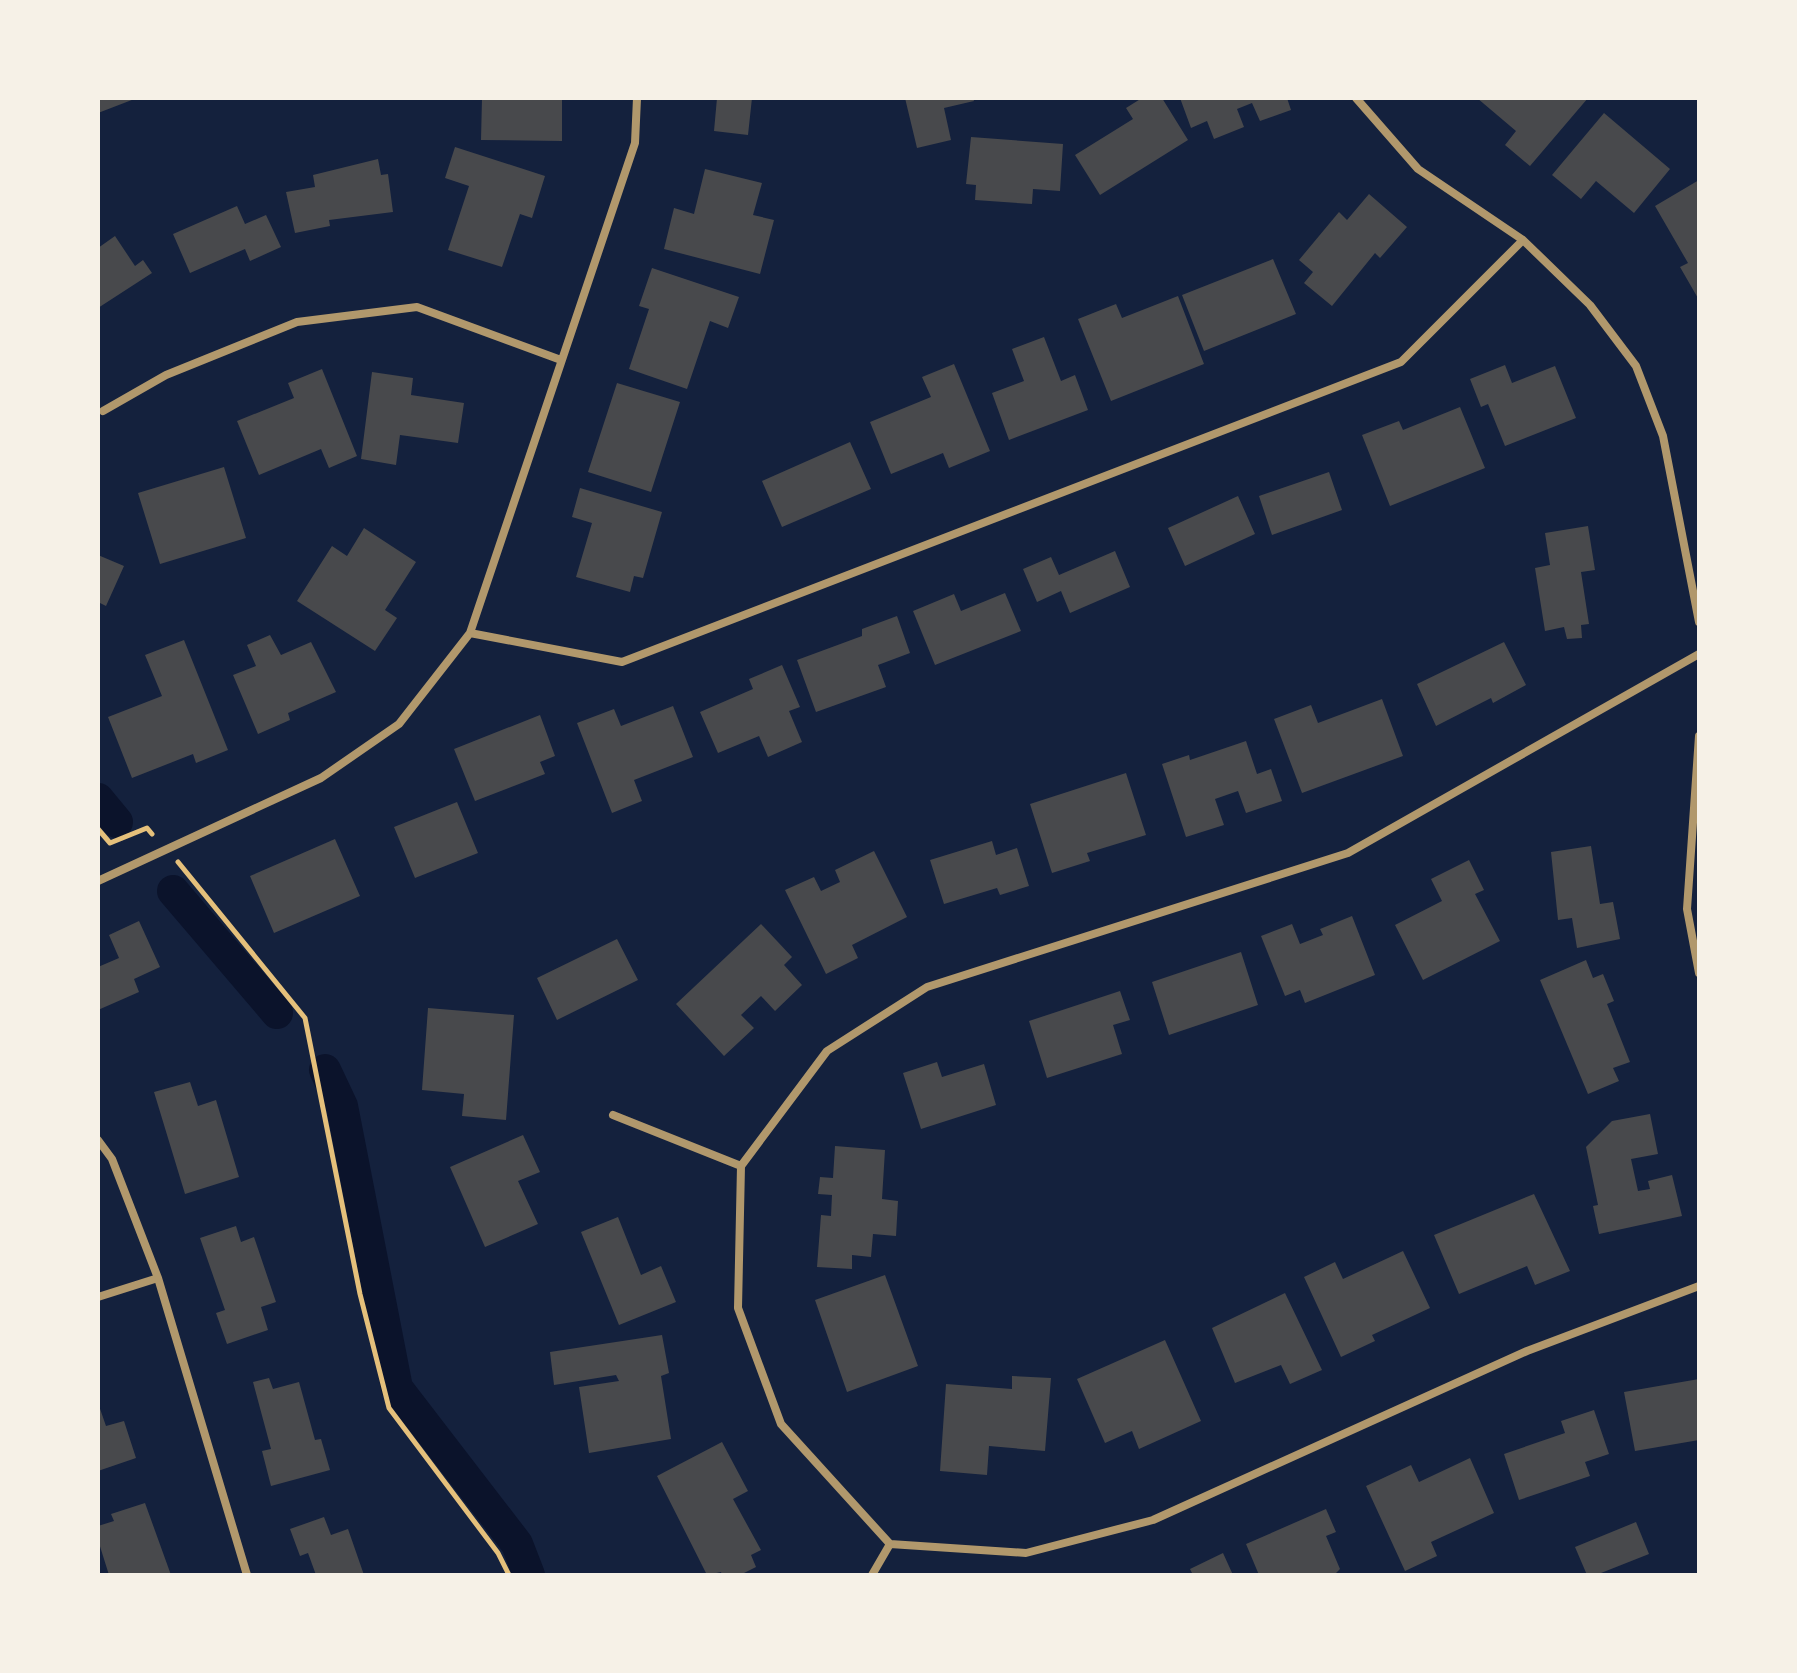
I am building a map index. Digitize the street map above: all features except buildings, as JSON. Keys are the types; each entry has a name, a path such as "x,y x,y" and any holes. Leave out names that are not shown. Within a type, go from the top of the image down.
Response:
{"street":[{"path":"98,881 321,778 399,724 470,633 635,143 637,98"},
{"path":"1356,98 1418,169 1523,240 1590,305 1636,366 1663,436 1699,622"},
{"path":"470,633 622,662 1401,362 1523,240"},
{"path":"103,411 166,375 297,322 417,307 561,360"},
{"path":"1699,654 1348,853 927,987 827,1051 741,1166 738,1308 781,1424 890,1544 1026,1553 1153,1520 1527,1351 1699,1286"},
{"path":"1699,736 1687,909 1699,973"},
{"path":"613,1115 741,1166"},
{"path":"98,1140 112,1159 158,1278 247,1575"},
{"path":"98,1297 158,1278"},
{"path":"872,1575 890,1544"}],"path":[{"path":"98,829 110,843 147,828 305,1018 360,1294 389,1408 498,1553 509,1575"}],"waterway":[{"path":"98,799 117,822"},
{"path":"173,891 277,1013"},
{"path":"325,1070 342,1106 397,1388 517,1544 529,1575"}]}
